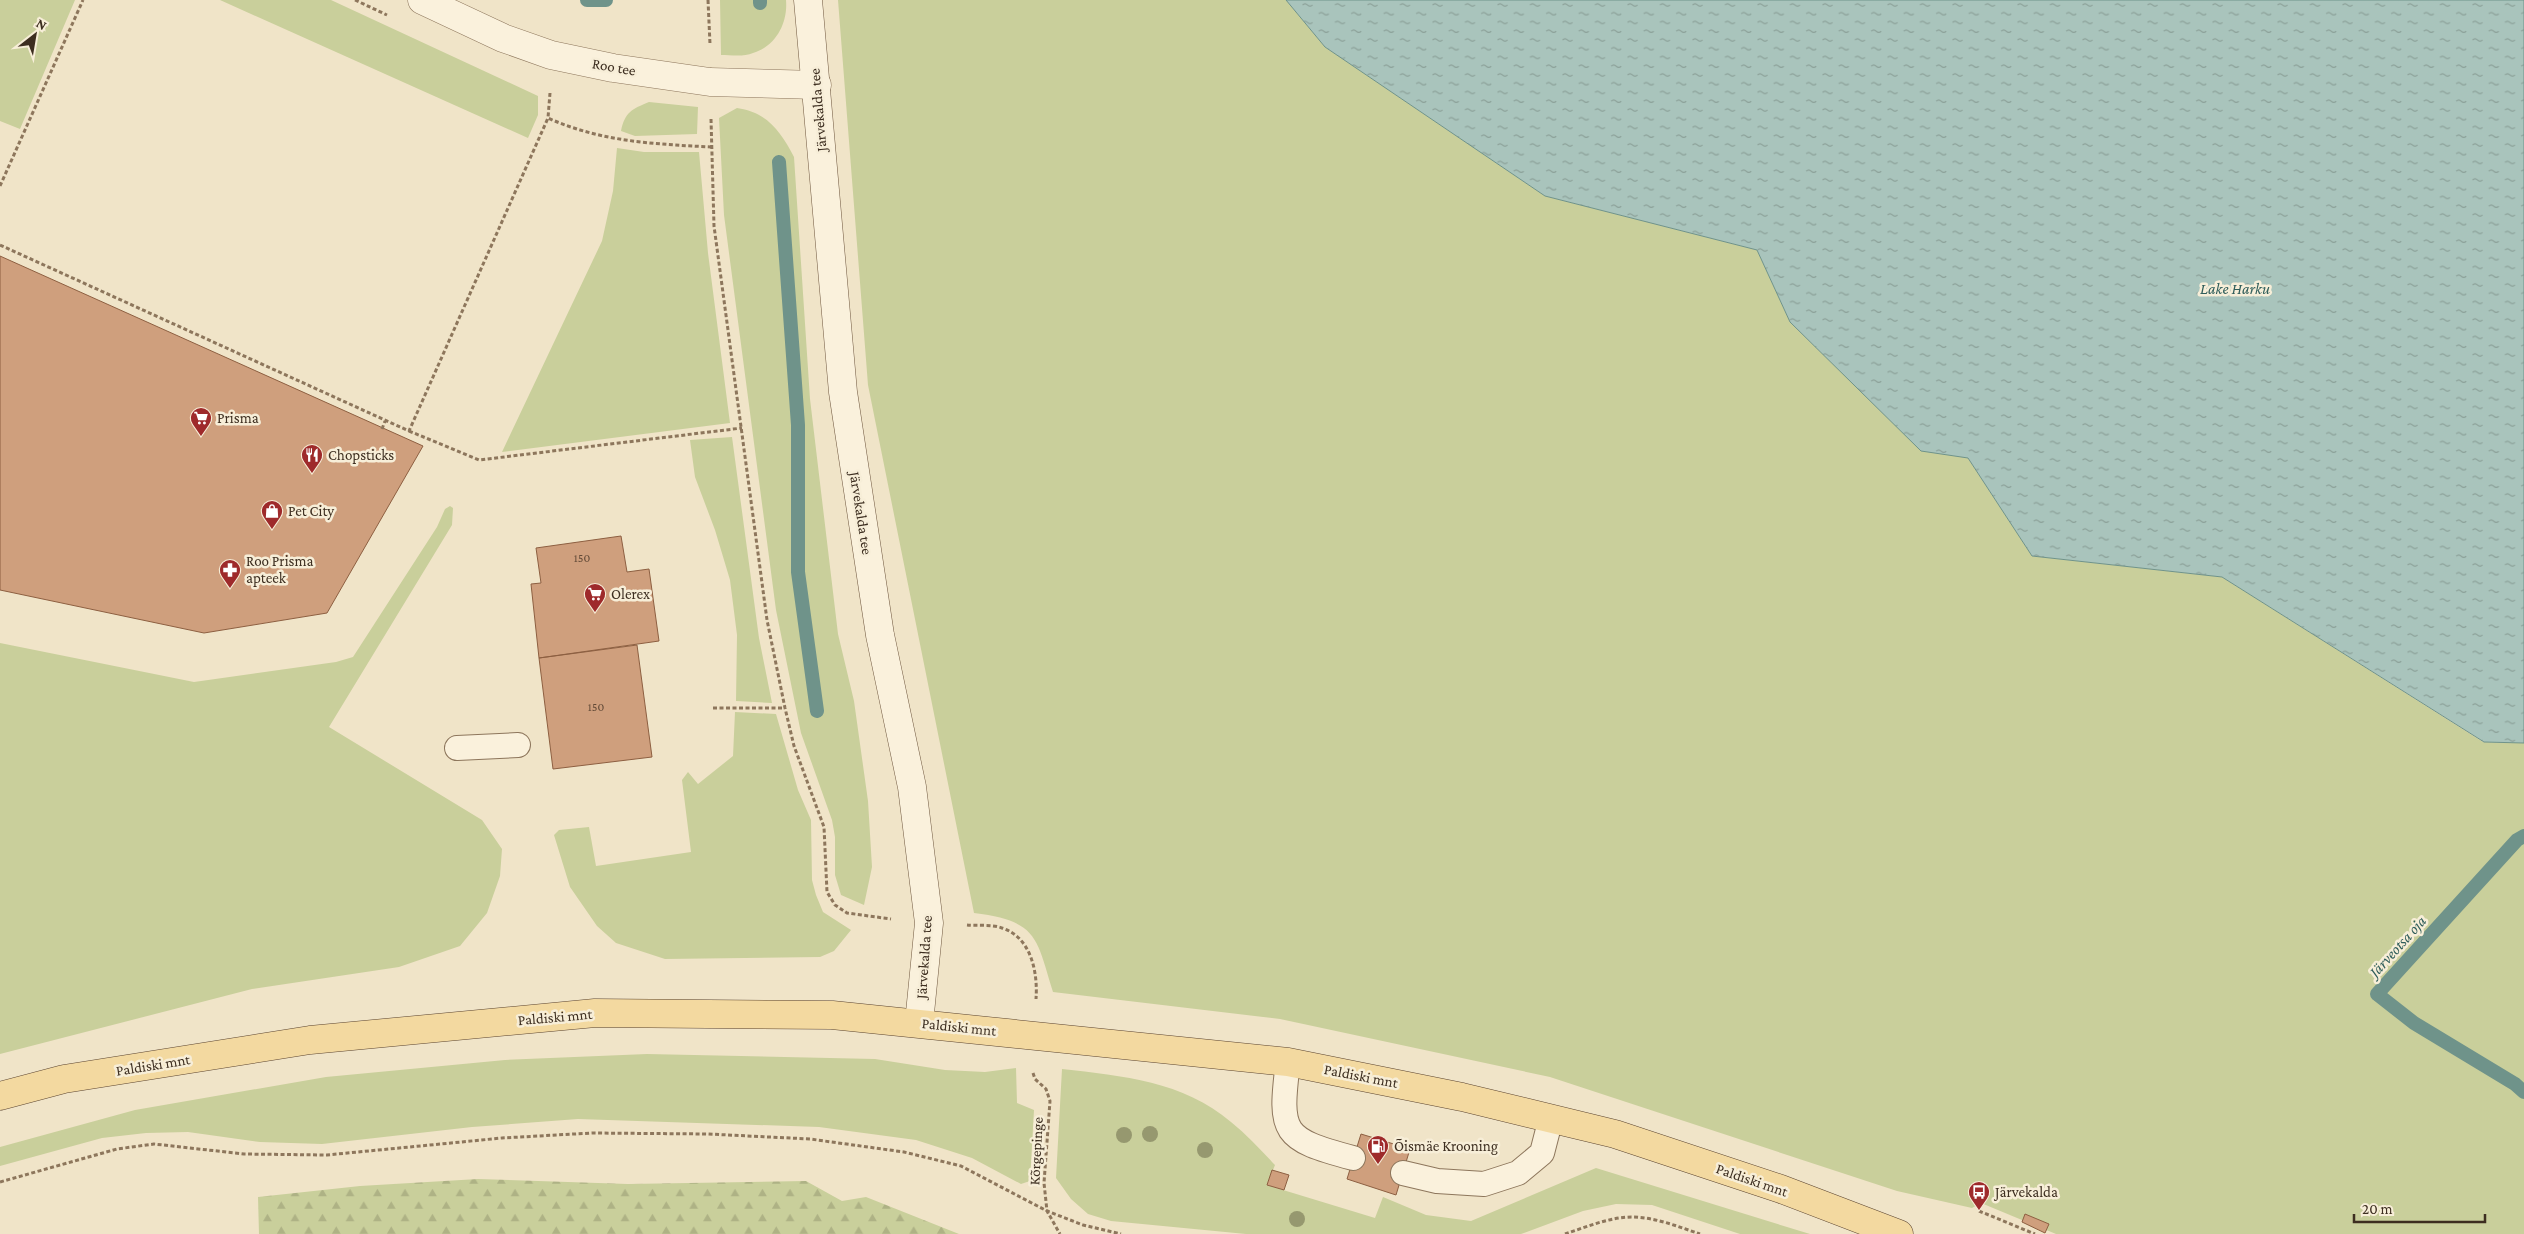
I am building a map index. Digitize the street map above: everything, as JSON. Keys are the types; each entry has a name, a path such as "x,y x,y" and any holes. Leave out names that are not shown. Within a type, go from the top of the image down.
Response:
{"main road":[{"name":"Paldiski mnt","path":"0,1096 64,1079 310,1040 595,1012 832,1015 919,1022 1288,1062 1462,1097 1615,1134 1781,1189 1899,1234"}],"street":[{"name":"Roo tee","path":"422,0 503,38 569,59 613,68 710,82 817,85"},
{"name":"Järvekalda tee","path":"808,0 843,392 880,635 912,787 929,923 919,1022"}],"lane":[{"path":"458,748 518,744"},
{"path":"1288,1062 1283,1102 1284,1122 1295,1136 1317,1147 1353,1158"},
{"path":"1403,1173 1437,1181 1484,1184 1518,1174 1542,1153 1551,1118"}],"path":[{"path":"0,186 1,180 83,0"},
{"path":"708,0 710,49"},
{"path":"710,109 714,226 767,620 794,746 824,827 826,892 835,905 847,913 861,916"},
{"path":"409,432 548,118"},
{"path":"0,246 409,432 479,460 742,428"},
{"path":"382,429 386,420"},
{"path":"713,708 785,708"},
{"path":"977,926 1002,928 1021,938 1034,964 1037,990"},
{"name":"Kõrgepinge","path":"1033,1071 1035,1079 1046,1089 1050,1101 1044,1183 1047,1212 1060,1234"},
{"path":"0,1182 117,1149 154,1144 244,1154 327,1155 511,1137 592,1133 708,1134 810,1139 904,1152 961,1166 1047,1212 1083,1225 1121,1234"},
{"path":"1979,1211 2035,1234"},
{"path":"1565,1234 1596,1223 1632,1217 1672,1224 1700,1234"}],"green space":[{"path":"0,0 75,0 20,129 0,121"},
{"path":"220,0 331,0 538,96 538,115 528,138"},
{"path":"720,0 786,0 783,25 774,39 761,50 746,55 721,55"},
{"path":"838,0 1286,0 1325,47 1545,196 1757,250 1790,322 1921,450 1968,458 2032,556 2222,577 2483,742 2524,743 2524,1234 2056,1234 1981,1203 1972,1208 1897,1191 1550,1077 1280,1019 1053,992 1037,945 1023,927 995,916 974,913 868,385"},
{"path":"649,102 698,107 697,134 635,136 621,131 627,115"},
{"path":"737,108 757,114 772,125 784,139 794,157 810,399 838,634 854,701 868,801 872,867 864,905 841,895 835,875 835,837 832,820 801,733 776,610 724,215 719,118"},
{"path":"617,148 644,152 699,152 708,253 730,423 502,452 602,241 613,191"},
{"path":"732,437 759,638 772,703 736,701 737,635 730,580 715,530 695,477 690,440"},
{"path":"450,506 453,508 452,525 329,727 482,820 502,849 500,876 487,913 460,946 399,967 252,989 0,1054 0,643 194,682 336,662 353,657 437,527 445,509"},
{"path":"735,712 776,714 798,790 811,820 812,880 816,895 823,912 851,930 834,951 820,957 665,959 616,943 597,926 570,887 554,835 559,830 589,827 596,866 691,852 682,780 688,772 698,784 733,756"},
{"path":"647,1054 875,1059 945,1070 985,1072 1016,1068 1017,1103 1034,1110 1030,1181 1021,1184 972,1158 916,1140 819,1127 578,1119 472,1127 322,1144 260,1142 188,1132 146,1133 102,1138 0,1166 0,1147 135,1110 326,1077 505,1060"},
{"path":"1062,1069 1130,1078 1173,1089 1193,1097 1231,1122 1275,1165 1267,1185 1375,1218 1383,1197 1426,1215 1471,1221 1596,1168 1810,1234 1740,1234 1652,1205 1616,1204 1583,1211 1521,1234 1246,1234 1111,1221 1088,1214 1071,1199 1056,1178"},
{"path":"478,1179 628,1184 806,1181 842,1201 866,1197 959,1234 259,1234 258,1197 360,1186"}],"water":[{"name":"Lake Harku","path":"1286,0 2524,0 2524,743 2484,742 2222,577 2032,556 1968,458 1921,451 1790,322 1757,250 1545,196 1325,47"}],"building":[{"name":"Prisma","path":"0,256 423,446 327,613 204,633 0,590"},
{"name":"Olerex","path":"621,536 627,572 649,569 659,641 539,658 531,584 541,583 536,548"},
{"name":"Olerex","path":"637,645 652,757 553,769 539,658"},
{"name":"Õismäe Krooning","path":"1361,1134 1410,1149 1396,1195 1347,1179"},
{"path":"1272,1170 1289,1175 1284,1190 1267,1185"},
{"path":"2025,1214 2049,1224 2045,1233 2022,1222"}],"waterway":[{"path":"587,0 606,0"},
{"path":"779,162 798,425 798,572 817,711"},
{"name":"Järveotsa oja","path":"2524,836 2517,840 2377,994 2414,1023 2515,1084 2524,1092"}],"place":[{"name":"Prisma","path":"201,437"},
{"name":"Chopsticks","path":"312,474"},
{"name":"Pet City","path":"272,530"},
{"name":"Roo Prisma apteek","path":"230,589"},
{"name":"Olerex","path":"595,613"},
{"name":"Õismäe Krooning","path":"1378,1165"},
{"name":"Järvekalda","path":"1979,1211"}]}
